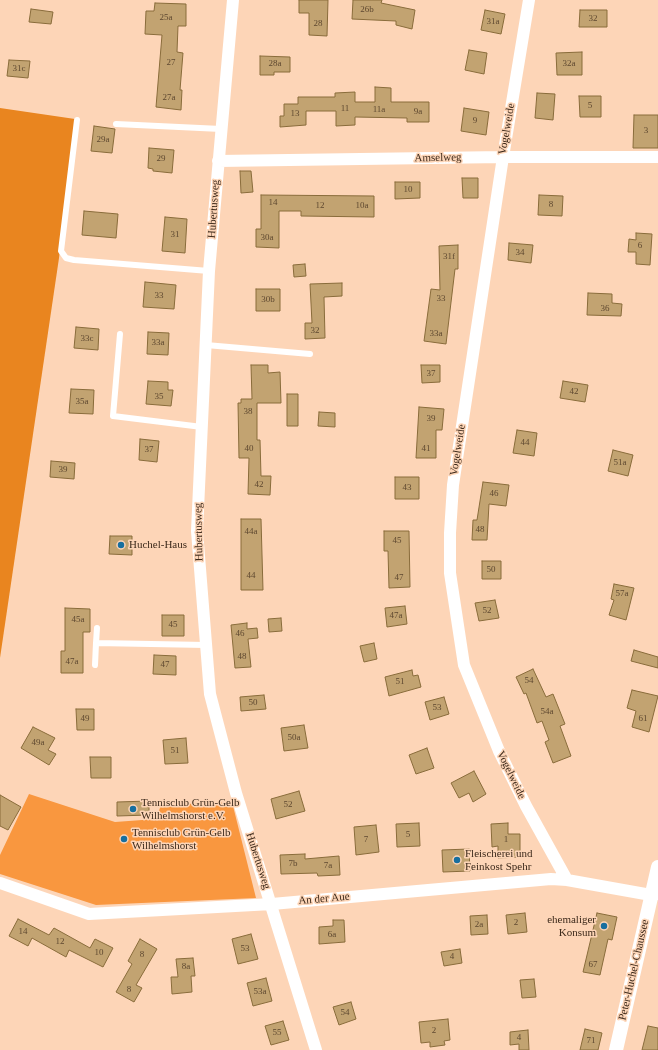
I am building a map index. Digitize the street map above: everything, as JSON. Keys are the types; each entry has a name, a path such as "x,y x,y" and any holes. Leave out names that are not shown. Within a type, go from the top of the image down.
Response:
{"street":[{"name":"Hubertusweg","path":"233,0 209,271 197,531 206,645 210,694 236,793 272,904 316,1050"},
{"name":"Vogelweide","path":"529,0 502,157 453,485 450,533 450,573 464,665 499,751 526,806 567,880"},
{"name":"Amselweg","path":"218,161 502,157 658,157"},
{"name":"Peter-Huchel-Chaussee","path":"616,1050 655,895 658,867"},
{"name":"An der Aue","path":"0,883 89,914 272,904 551,879 567,880 655,895"}],"lane":[{"path":"77,120 61,251 66,258 74,260 209,271"},
{"path":"116,124 221,129"},
{"path":"120,334 113,416 202,427"},
{"path":"206,345 310,354"},
{"path":"95,665 97,628"},
{"path":"96,643 206,645"}],"shaded area":[{"path":"0,108 75,119 59,258 0,658"},
{"name":"Tennisclub Grün-Gelb Wilhelmshorst","path":"29,794 115,822 156,819 161,805 232,802 256,898 96,905 0,874 0,855"}],"building":[{"path":"299,0 328,0 327,36 309,35 309,13 299,13"},
{"path":"353,0 382,0 381,3 415,10 412,29 396,25 396,21 352,19"},
{"path":"155,3 186,4 186,26 178,26 177,52 183,53 180,90 182,90 181,110 156,107 162,35 145,34 146,11 154,11"},
{"path":"31,9 53,12 51,24 29,22"},
{"path":"485,10 505,14 501,34 481,30"},
{"path":"580,10 607,10 607,27 579,27"},
{"path":"469,50 487,53 484,74 465,70"},
{"path":"582,52 582,75 557,75 556,53"},
{"path":"260,56 290,57 290,72 274,72 274,75 260,75"},
{"path":"9,60 30,61 28,78 7,76"},
{"path":"375,87 391,88 391,102 429,102 429,122 407,122 407,118 355,117 355,125 336,126 336,111 306,111 306,125 280,127 280,116 284,116 284,104 298,104 298,97 335,97 335,93 355,92 355,102 375,102"},
{"path":"537,93 555,94 553,120 535,118"},
{"path":"579,96 601,96 601,117 580,117"},
{"path":"464,108 489,112 486,135 461,131"},
{"path":"634,115 658,115 658,148 633,148"},
{"path":"94,126 115,129 112,153 91,151"},
{"path":"149,148 174,150 172,173 153,171 153,169 148,168"},
{"path":"240,171 251,171 253,192 241,193"},
{"path":"462,178 478,178 478,198 463,198"},
{"path":"395,182 420,182 420,198 395,199"},
{"path":"261,195 374,196 374,217 301,216 301,211 279,211 279,248 256,247 256,229 261,229"},
{"path":"539,195 563,196 562,216 538,215"},
{"path":"84,211 118,214 116,238 82,235"},
{"path":"165,217 187,219 185,253 162,251"},
{"path":"636,233 652,234 650,265 636,264 636,252 628,252 629,239 636,240"},
{"path":"509,243 533,245 531,263 508,260"},
{"path":"458,245 458,269 455,269 446,344 424,341 431,289 440,290 439,246"},
{"path":"305,264 306,276 294,277 293,265"},
{"path":"145,282 176,285 174,309 143,307"},
{"path":"342,283 342,296 324,297 325,338 305,339 305,323 312,323 310,284"},
{"path":"256,289 280,289 280,311 256,311"},
{"path":"588,293 612,294 612,303 622,304 621,316 587,315"},
{"path":"76,327 99,329 98,350 74,348"},
{"path":"148,332 169,333 168,355 147,354"},
{"path":"251,365 268,365 268,373 280,372 281,403 257,403 257,440 260,440 261,476 271,476 270,495 248,494 249,458 239,458 238,403 241,403 241,399 252,399"},
{"path":"421,365 440,365 440,382 422,383"},
{"path":"148,381 168,382 168,390 173,390 171,406 146,404"},
{"path":"563,381 588,385 585,402 560,398"},
{"path":"71,389 94,390 93,414 69,413"},
{"path":"287,394 298,394 298,426 287,426"},
{"path":"419,407 444,409 442,430 436,430 436,458 416,458"},
{"path":"319,412 335,413 335,427 318,426"},
{"path":"517,430 537,433 534,456 513,453"},
{"path":"140,439 159,441 157,462 139,460"},
{"path":"613,450 633,455 628,476 608,471"},
{"path":"51,461 75,463 74,479 50,477"},
{"path":"395,477 419,477 419,499 395,499"},
{"path":"483,482 509,485 506,506 489,504 487,540 472,540 473,520 477,520"},
{"path":"241,519 261,519 263,590 241,590"},
{"path":"384,531 409,531 410,587 389,588 388,551 384,551"},
{"name":"Huchel-Haus","path":"110,536 132,536 132,555 109,554"},
{"path":"482,561 501,561 501,579 482,579"},
{"path":"614,584 634,588 626,620 609,615 614,600 611,599"},
{"path":"495,600 499,618 479,621 475,603"},
{"path":"405,606 407,624 387,627 385,608"},
{"path":"65,608 90,609 90,632 83,632 83,673 61,673 61,651 65,651"},
{"path":"162,615 184,615 184,636 162,636"},
{"path":"281,618 282,631 269,632 268,619"},
{"path":"247,623 247,629 257,628 258,638 248,639 251,667 235,668 231,625"},
{"path":"374,643 377,659 364,662 360,646"},
{"path":"634,650 658,657 658,668 631,661"},
{"path":"154,655 176,656 176,675 153,674"},
{"path":"533,669 546,697 553,694 565,724 560,726 571,756 553,763 545,742 549,740 542,721 537,723 526,693 524,694 516,677"},
{"path":"412,670 413,676 418,675 421,687 389,696 385,677"},
{"path":"632,690 658,696 649,732 632,727 636,711 627,708"},
{"path":"264,695 266,709 241,711 240,697"},
{"path":"444,697 449,714 430,720 425,702"},
{"path":"76,709 94,709 94,730 77,730"},
{"path":"304,725 308,748 284,751 281,728"},
{"path":"33,727 55,738 48,750 56,754 49,765 21,748"},
{"path":"186,738 188,763 165,764 163,740"},
{"path":"427,748 434,768 416,774 409,755"},
{"path":"90,757 111,757 111,778 91,778"},
{"path":"474,771 486,794 473,802 469,793 459,798 451,783"},
{"path":"299,791 305,811 276,819 271,799"},
{"path":"0,795 21,807 8,830 0,826"},
{"name":"Tennisclub Grün-Gelb Wilhelmshorst e.V.","path":"149,801 149,815 117,816 117,802"},
{"path":"419,823 420,846 397,847 396,824"},
{"path":"508,823 508,834 520,834 520,857 498,858 498,846 492,847 491,824"},
{"path":"376,825 379,852 356,855 354,827"},
{"path":"469,849 470,871 443,872 442,850"},
{"path":"305,854 305,859 339,856 340,875 318,876 317,873 281,874 280,855"},
{"path":"525,913 527,932 508,934 506,915"},
{"path":"597,913 617,917 612,940 608,939 600,975 583,972"},
{"path":"487,915 488,934 471,935 470,916"},
{"path":"18,919 49,935 54,928 90,948 95,939 113,948 103,967 69,950 66,957 32,938 28,946 9,936"},
{"path":"333,920 344,920 345,942 319,944 319,927 333,926"},
{"path":"251,934 258,959 238,964 232,939"},
{"path":"140,939 157,949 136,985 142,988 134,1002 116,992 132,964 128,961"},
{"path":"460,949 462,963 444,966 441,952"},
{"path":"193,958 195,976 191,976 192,992 172,994 171,977 178,977 176,959"},
{"path":"266,978 272,1001 253,1006 247,983"},
{"path":"534,979 536,997 522,998 520,980"},
{"path":"351,1002 356,1019 339,1025 333,1007"},
{"path":"448,1019 450,1040 444,1041 445,1045 430,1047 430,1042 421,1043 419,1022"},
{"path":"283,1021 289,1040 271,1045 265,1026"},
{"path":"648,1026 658,1028 658,1050 642,1050"},
{"path":"585,1029 602,1033 598,1050 580,1050"},
{"path":"528,1030 529,1050 519,1050 519,1044 510,1045 510,1032"}],"place":[{"name":"Huchel-Haus","path":"121,545"},
{"name":"Tennisclub Grün-Gelb Wilhelmshorst e.V.","path":"133,809"},
{"name":"Tennisclub Grün-Gelb Wilhelmshorst","path":"124,839"},
{"name":"Fleischerei und Feinkost Spehr","path":"457,860"},
{"name":"ehemaliger Konsum","path":"604,926"}]}
